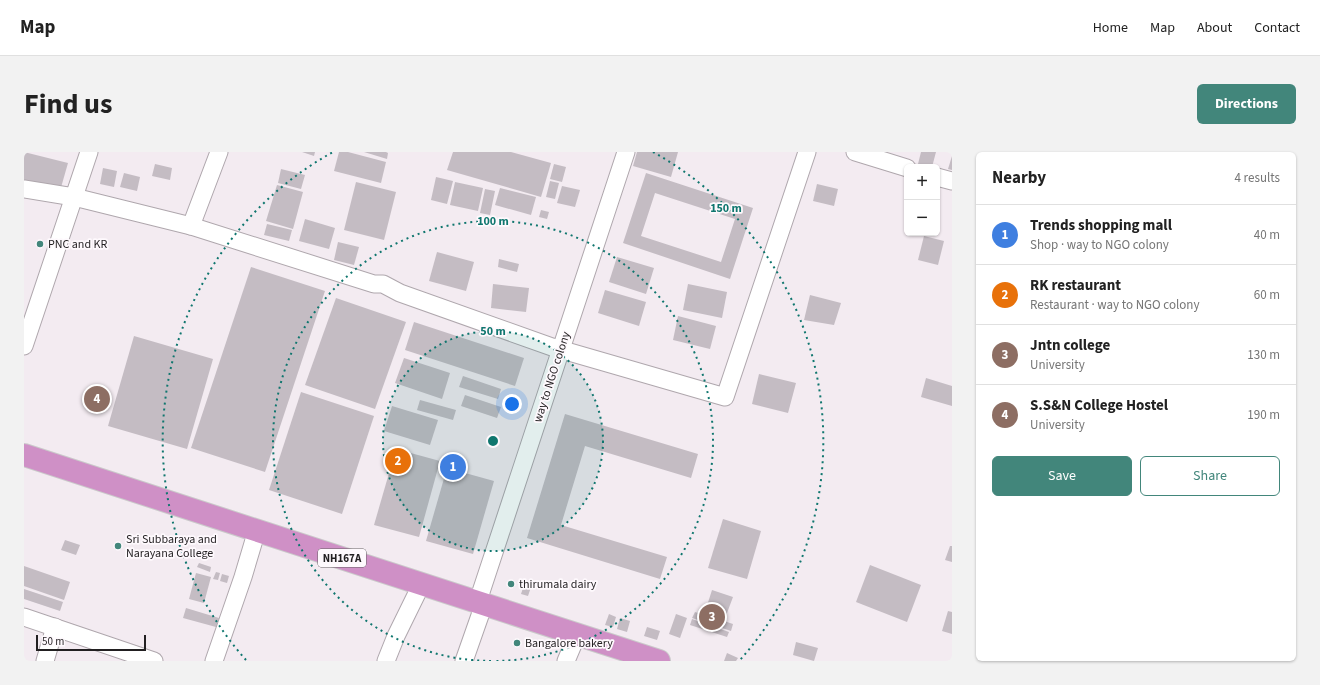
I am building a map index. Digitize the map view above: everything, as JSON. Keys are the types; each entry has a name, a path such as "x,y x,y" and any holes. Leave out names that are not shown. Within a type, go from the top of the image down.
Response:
{"highway":[{"name":"NH167A","path":"25,458 257,530 481,603 577,635 631,656 659,661"}],"street":[{"path":"24,346 90,152"},
{"path":"191,226 219,152"},
{"name":"way to NGO colony","path":"464,661 481,603 626,152"},
{"path":"24,189 74,198 191,226 374,284 383,284 400,293 562,349 725,397 808,152"},
{"path":"855,152 902,162"},
{"path":"940,178 952,181"},
{"path":"214,661 243,577 257,530"},
{"path":"386,661 396,636 422,584"},
{"path":"24,617 55,627 129,657 154,661"},
{"path":"44,661 55,627"},
{"path":"566,661 577,635"}],"building":[{"path":"24,152 68,163 60,191 24,181"},
{"path":"302,152 315,152 314,156"},
{"path":"339,152 348,152 386,162 381,183 334,171"},
{"path":"364,152 386,152 388,153 387,159"},
{"path":"453,152 511,152 551,163 541,197 447,170"},
{"path":"637,152 678,152 671,177 633,166"},
{"path":"921,152 936,152 933,164 918,164"},
{"path":"952,156 952,170 948,169"},
{"path":"155,164 172,168 170,180 152,176"},
{"path":"554,164 566,167 562,182 550,179"},
{"path":"103,168 117,171 114,187 100,184"},
{"path":"281,169 305,175 301,189 278,183"},
{"path":"124,173 140,177 137,191 120,187"},
{"path":"646,173 753,208 730,279 623,243","holes":["655,193 735,219 721,262 641,236"]},
{"path":"436,177 453,181 447,204 431,200"},
{"path":"550,181 559,183 555,199 546,197"},
{"path":"356,182 396,192 384,240 344,230"},
{"path":"455,182 483,188 478,211 450,205"},
{"path":"817,184 838,189 834,206 813,201"},
{"path":"277,185 303,192 293,229 266,221"},
{"path":"562,186 580,190 575,207 557,203"},
{"path":"500,188 536,197 531,215 495,205"},
{"path":"485,189 495,191 490,215 480,213"},
{"path":"541,210 549,212 547,219 539,217"},
{"path":"305,219 335,228 329,249 299,241"},
{"path":"267,224 292,230 289,241 264,235"},
{"path":"924,236 944,241 938,265 918,260"},
{"path":"338,242 359,247 354,265 334,260"},
{"path":"437,252 474,262 466,291 429,281"},
{"path":"617,257 654,268 646,294 609,282"},
{"path":"499,259 519,264 517,272 498,267"},
{"path":"251,267 325,291 265,472 191,448"},
{"path":"493,284 529,288 526,312 491,308"},
{"path":"688,284 727,292 722,318 683,310"},
{"path":"605,290 646,302 639,326 598,313"},
{"path":"810,295 841,303 834,325 804,320"},
{"path":"336,298 406,322 375,409 305,385"},
{"path":"678,316 716,326 710,349 673,340"},
{"path":"414,322 524,358 515,386 405,350"},
{"path":"134,336 213,359 187,449 108,426"},
{"path":"404,358 450,373 442,399 395,383"},
{"path":"759,374 796,383 788,413 752,404"},
{"path":"463,376 501,389 498,399 459,387"},
{"path":"926,378 952,386 952,406 921,397"},
{"path":"301,392 374,416 342,514 269,490"},
{"path":"465,395 501,407 497,418 461,406"},
{"path":"420,400 456,410 453,420 417,410"},
{"path":"392,406 438,420 430,445 384,431"},
{"path":"565,414 698,454 691,478 585,446 561,525 667,557 660,579 527,538"},
{"path":"396,449 440,461 419,537 374,525"},
{"path":"447,468 494,481 473,554 426,541"},
{"path":"723,519 761,531 747,579 708,568"},
{"path":"65,540 80,545 76,555 61,550"},
{"path":"950,546 952,546 952,562 945,560"},
{"path":"199,563 211,567 210,572 197,567"},
{"path":"870,565 921,585 907,622 856,602"},
{"path":"24,566 70,582 64,600 24,586"},
{"path":"216,572 220,573 218,580 213,579"},
{"path":"196,573 211,577 204,603 189,599"},
{"path":"222,574 229,576 227,583 220,581"},
{"path":"524,585 531,587 528,596 521,594"},
{"path":"24,589 63,602 60,611 24,599"},
{"path":"712,590 733,597 724,621 733,624 731,631 692,618 695,612 704,615"},
{"path":"186,608 219,618 216,627 183,618"},
{"path":"948,611 952,612 952,634 942,631"},
{"path":"609,614 616,617 613,627 605,625"},
{"path":"676,614 687,618 680,638 669,634"},
{"path":"620,618 630,621 627,632 617,629"},
{"path":"692,619 729,632 727,637 690,625"},
{"path":"647,627 660,631 657,640 644,636"},
{"path":"796,642 818,648 814,661 793,655"},
{"path":"727,653 738,658 736,661 724,661"}],"place":[{"name":"PNC and KR","path":"40,244"},
{"name":"S.S&N College Hostel","path":"97,399"},
{"name":"RK restaurant","path":"398,461"},
{"name":"Trends shopping mall","path":"453,467"},
{"name":"Sri Subbaraya and Narayana College","path":"118,546"},
{"name":"thirumala dairy","path":"511,584"},
{"name":"Jntn college","path":"712,617"},
{"name":"Bangalore bakery","path":"517,643"}]}
